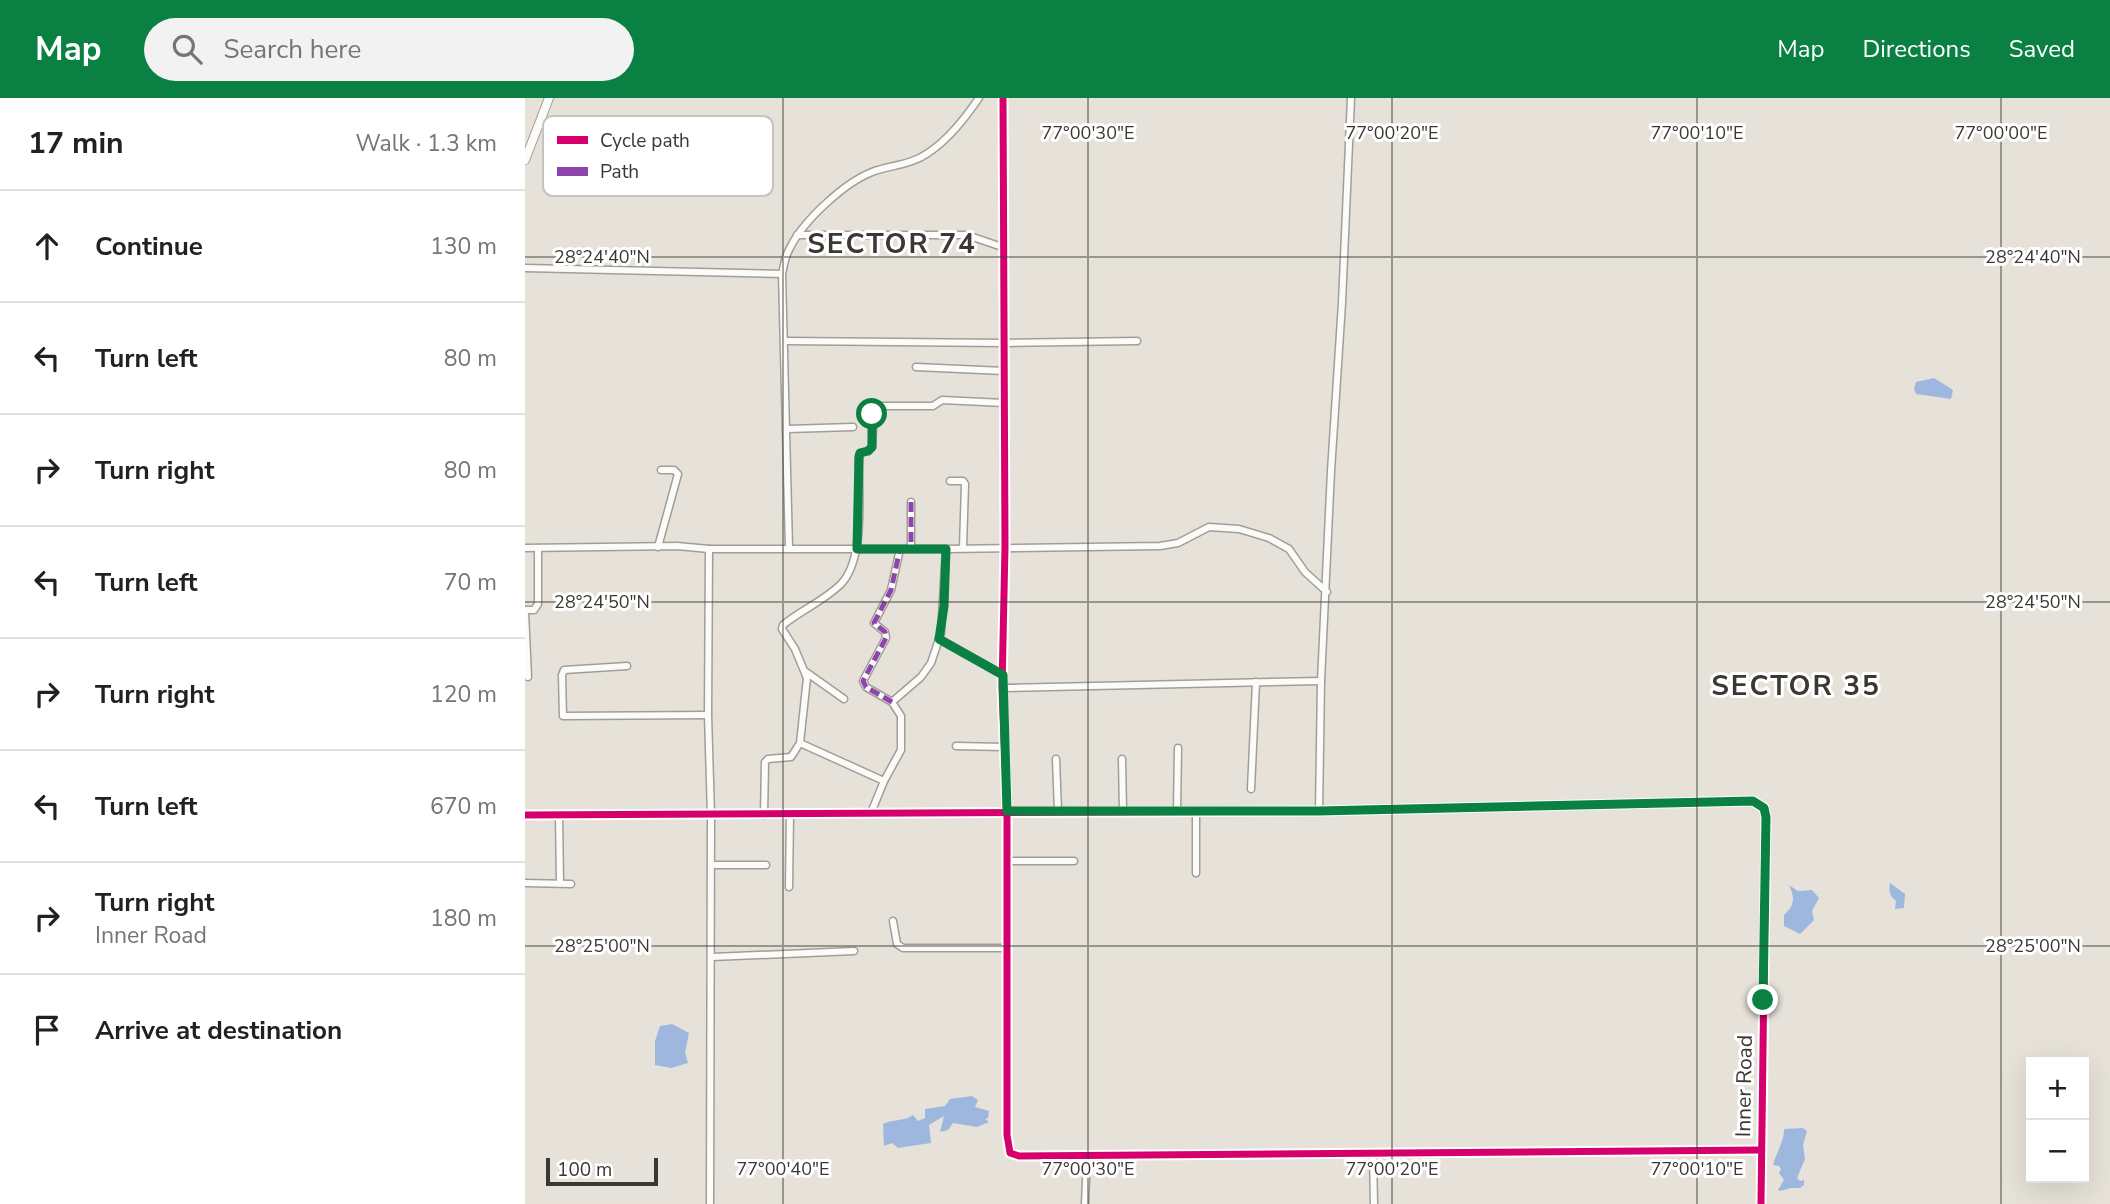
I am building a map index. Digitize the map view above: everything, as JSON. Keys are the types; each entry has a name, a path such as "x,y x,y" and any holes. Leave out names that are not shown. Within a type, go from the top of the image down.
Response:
{"street":[{"path":"525,160 549,98"},
{"path":"789,548 782,274 788,251 797,235 828,202 864,175 911,163 928,153 955,129 979,98"},
{"path":"1003,98 1005,547 1002,688 1007,811 1007,1135 1010,1153 1019,1156 1761,1150"},
{"path":"525,815 1319,811 1321,681 1351,98"},
{"path":"797,235 967,235 1002,247"},
{"path":"525,268 782,274"},
{"path":"785,341 1136,341"},
{"path":"916,367 1004,370"},
{"path":"764,814 765,762 768,759 791,757 798,750 807,678 795,649 782,629 783,625 843,582 857,549 859,457 860,453 872,447 874,409 879,405 933,406 942,400 1004,403"},
{"path":"786,429 853,428"},
{"path":"658,547 678,474 674,470 661,470"},
{"path":"950,481 963,481 965,484 963,548"},
{"path":"911,502 911,549"},
{"path":"525,548 946,549 1160,546 1178,543 1209,527 1239,529 1269,538 1289,549 1309,575 1327,592"},
{"path":"528,677 525,611 534,610 538,604 538,548"},
{"path":"709,549 708,715 712,957 710,1204"},
{"path":"871,813 884,781 899,755 901,745 900,712 892,702 866,687 863,681 886,638 885,632 874,623 891,590 900,549"},
{"path":"892,702 928,670 939,639 944,606 946,549"},
{"path":"939,639 1003,675"},
{"path":"627,666 564,670 563,716 708,715"},
{"path":"805,671 844,699"},
{"path":"1002,688 1321,681"},
{"path":"1251,789 1256,682"},
{"path":"800,743 884,781"},
{"path":"956,746 1004,747"},
{"path":"1177,811 1178,748"},
{"path":"1056,759 1058,811"},
{"path":"1122,759 1123,811"},
{"name":"Inner Road","path":"1319,811 1616,803 1759,803 1764,808 1766,817 1761,1204"},
{"path":"1196,811 1196,873"},
{"path":"789,887 790,814"},
{"path":"559,815 559,883"},
{"path":"1007,861 1074,861"},
{"path":"711,865 766,865"},
{"path":"525,883 571,884"},
{"path":"893,920 897,944 903,948 1006,948"},
{"path":"712,957 854,951"},
{"path":"1374,1154 1374,1204"},
{"path":"1085,1204 1087,1155"}],"water":[{"path":"1934,378 1953,390 1951,399 1916,394 1916,382"},
{"path":"1890,883 1905,894 1904,908 1895,909 1896,901 1890,893"},
{"path":"1789,885 1798,891 1812,890 1819,898 1812,911 1814,920 1800,934 1784,926 1784,915 1793,901"},
{"path":"672,1024 689,1033 685,1053 688,1063 671,1068 655,1065 655,1041 660,1026"},
{"path":"972,1096 978,1100 975,1107 989,1111 988,1118 985,1119 989,1122 977,1127 953,1123 948,1130 940,1132 944,1116 929,1125 931,1143 898,1148 892,1143 884,1146 883,1124 913,1115 918,1121 925,1118 925,1109 945,1106 950,1099"},
{"path":"1803,1128 1807,1131 1803,1145 1805,1159 1797,1178 1804,1180 1804,1185 1780,1191 1778,1190 1784,1180 1779,1173 1779,1166 1773,1165 1784,1129"}],"marked path":[{"path":"911,502 911,549"},
{"path":"892,702 866,687 863,681 886,638 885,632 874,623 891,590 900,549"}],"cycle path":[{"path":"1003,98 1005,547 1002,688 1007,811 1007,1135 1010,1153 1019,1156 1761,1150"},
{"path":"525,815 1319,811 1753,801 1764,808 1766,817 1761,1204"}],"district":[{"name":"SECTOR 74","path":"892,244"},
{"name":"SECTOR 35","path":"1796,686"}],"route":[{"path":"872,414 872,447 868,451 862,451 859,457 857,549 946,549 944,606 939,639 1003,675 1007,811 1319,811 1753,801 1764,808 1766,817 1763,1000"}]}
